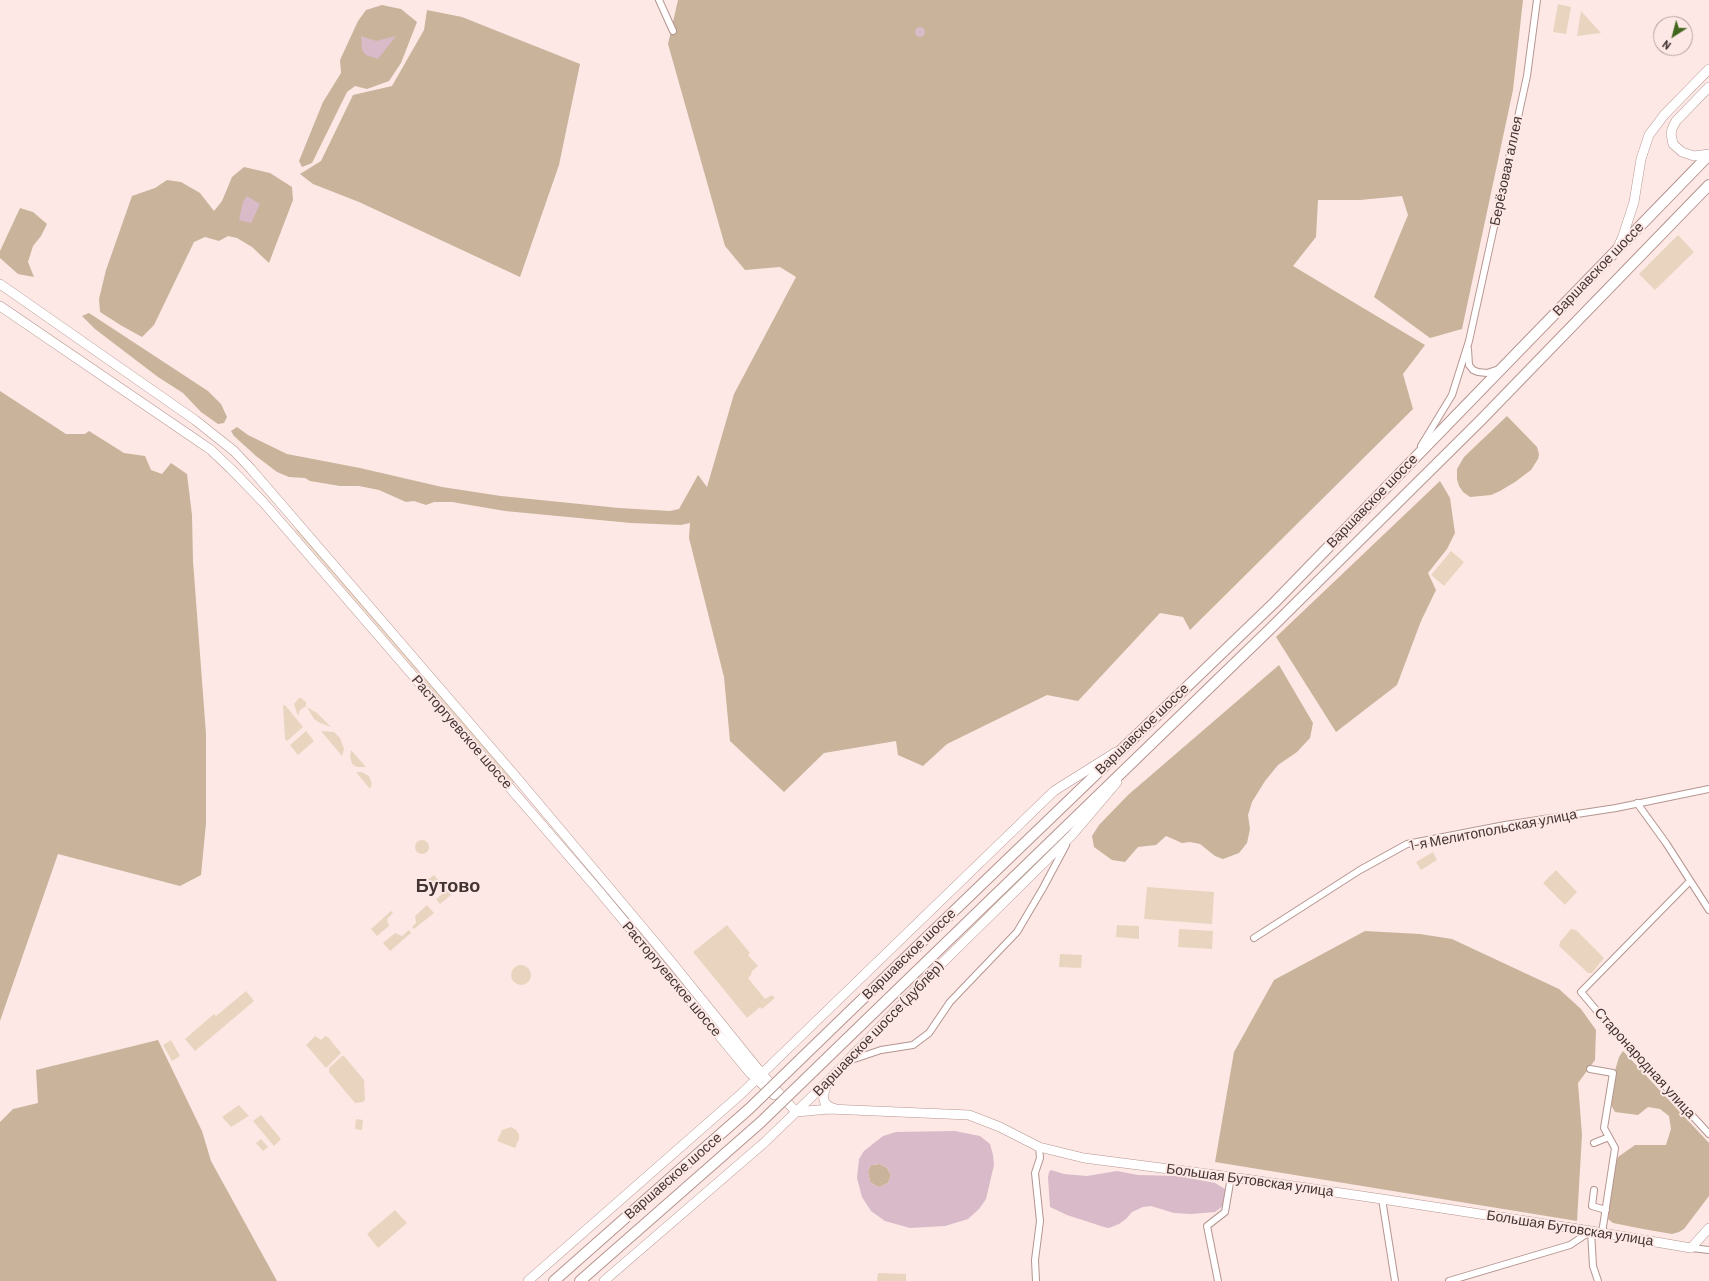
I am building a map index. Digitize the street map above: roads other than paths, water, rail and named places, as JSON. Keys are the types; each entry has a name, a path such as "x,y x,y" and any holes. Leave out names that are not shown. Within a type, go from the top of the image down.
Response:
{"main road":[{"path":"1616,251 1623,236 1634,202 1641,159 1653,128 1709,69"},
{"path":"1709,88 1684,113 1672,129 1674,144 1679,150 1690,156 1709,155"},
{"name":"Варшавское шоссе","path":"554,1281 749,1109 1275,602 1415,456 1709,155"},
{"name":"Варшавское шоссе","path":"580,1281 761,1122 1135,760 1481,420 1709,185"},
{"name":"Расторгуевское шоссе","path":"0,284 160,395 207,429 234,451 370,606 611,890 759,1077"},
{"name":"Расторгуевское шоссе","path":"0,306 211,450 264,503 759,1077"},
{"path":"528,1281 759,1077 1054,791 1122,748"},
{"name":"Варшавское шоссе (дублёр)","path":"604,1281 765,1142 848,1062 928,977 1072,836 1135,760"},
{"path":"759,1077 796,1112"},
{"path":"829,1080 822,1096 825,1103 837,1110"},
{"name":"Большая Бутовская улица","path":"796,1112 837,1110 969,1115 1000,1127 1039,1147 1084,1158 1231,1177 1382,1199 1691,1248"},
{"path":"1691,1248 1709,1228"}],"street":[{"path":"659,0 673,32"},
{"name":"Берёзовая аллея","path":"1415,456 1452,395 1469,341 1527,76 1537,0"},
{"name":"Берёзовая аллея","path":"1469,341 1469,365 1473,370 1488,373 1501,368"},
{"name":"1-я Мелитопольская улица","path":"1254,938 1360,870 1407,844 1709,789"},
{"path":"1637,803 1666,842 1709,910"},
{"path":"848,1062 859,1056 881,1050 913,1045 929,1033 950,1002 1017,932 1072,836"},
{"name":"Старонародная улица","path":"1690,881 1581,992 1608,1024 1709,1134"},
{"path":"1590,1069 1613,1073 1604,1128 1615,1148 1602,1233"},
{"path":"1594,1143 1609,1137"},
{"path":"1036,1281 1035,1260 1040,1221 1035,1173 1040,1158 1039,1147"},
{"path":"1218,1281 1207,1226 1225,1212 1231,1177"},
{"path":"1594,1190 1592,1206 1606,1210"},
{"path":"1382,1199 1396,1281"},
{"path":"1449,1281 1570,1246 1591,1231"},
{"path":"1591,1231 1593,1266 1598,1281"},
{"name":"Большая Бутовская улица","path":"1691,1248 1709,1250"}],"district":[{"name":"Бутово","path":"448,886"}]}
